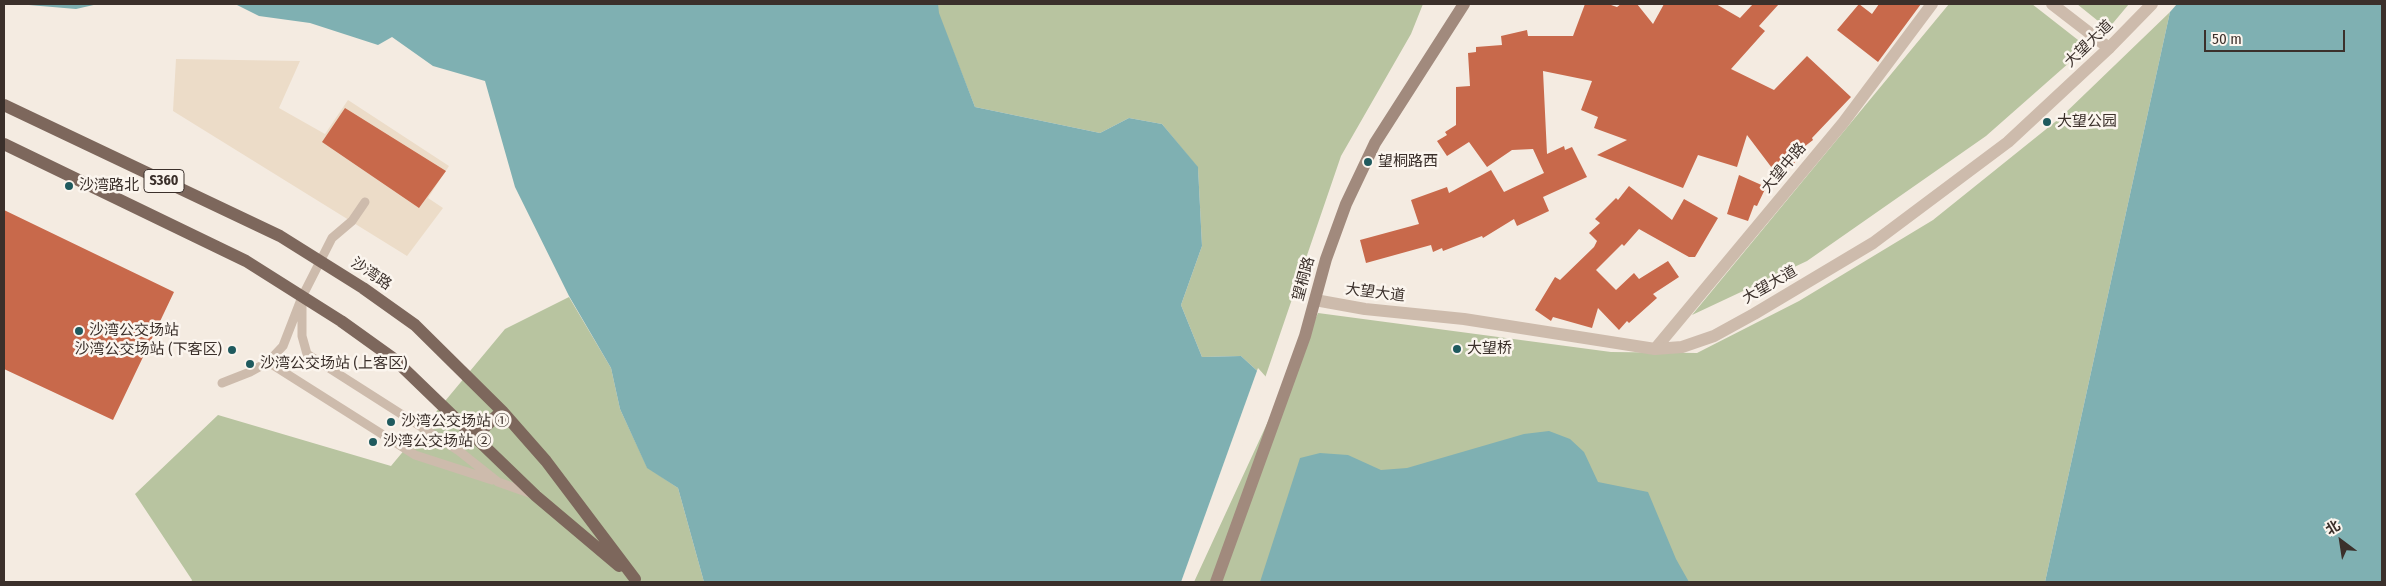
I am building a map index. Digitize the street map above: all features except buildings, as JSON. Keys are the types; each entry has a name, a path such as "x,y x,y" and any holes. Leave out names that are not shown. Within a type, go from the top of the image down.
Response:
{"main road":[{"name":"望桐路","path":"1216,582 1305,336 1326,259 1346,204 1375,143 1464,4"},
{"name":"沙湾路","path":"4,105 280,236 321,260 414,325 502,411 573,495 636,581"},
{"name":"沙湾路","path":"4,144 246,261 341,321 394,359 536,496 636,581"},
{"path":"475,436 502,411"}],"street":[{"name":"大望中路","path":"1655,349 1842,123 1932,4"},
{"path":"2052,4 2109,48"},
{"name":"大望大道","path":"1316,300 1365,309 1464,319 1655,349 1682,347 1714,336 1873,243 2008,142 2109,48 2152,4"}],"lane":[{"path":"222,383 250,372 268,362 283,346 302,296 332,238 352,221 365,202"},
{"path":"302,296 302,336 307,354 459,451 498,482"},
{"path":"268,362 415,455 536,496"}],"green space":[{"path":"938,4 1423,4 1411,34 1341,156 1265,378 1241,356 1202,357 1181,305 1202,246 1198,168 1162,124 1129,118 1100,133 975,107 938,13"},
{"path":"1949,4 2032,4 2087,47 1986,136 1807,261 1692,315"},
{"path":"2077,4 2129,4 2108,29"},
{"path":"2170,12 2045,582 1194,582 1318,313 1611,352 1697,353 1799,301 1933,220 2060,118"},
{"path":"569,297 611,368 620,409 647,467 678,488 704,582 191,582 192,580 135,494 218,415 391,466 505,329"}],"shaded area":[{"path":"176,59 300,61 279,108 325,134 348,100 449,166 428,198 443,208 407,256 173,111"}],"water":[{"path":"17,4 98,4 76,9"},
{"path":"235,4 938,4 939,13 975,107 1100,133 1129,118 1162,124 1198,167 1202,246 1181,305 1202,357 1241,356 1265,378 1190,582 704,582 678,488 647,468 620,409 611,368 569,296 515,187 485,81 433,66 392,37 378,45 310,23 259,16"},
{"path":"2177,4 2382,4 2382,582 2045,582 2170,12"},
{"path":"1549,431 1570,439 1584,452 1598,482 1648,492 1676,559 1689,582 1260,582 1300,458 1320,453 1348,455 1381,470 1407,468 1524,434"}],"pier":[{"path":"1258,368 1267,378 1192,582 1181,582"}],"place":[{"name":"大望公园","path":"2047,122"},
{"name":"望桐路西","path":"1368,162"},
{"name":"沙湾路北","path":"69,186"},
{"name":"沙湾公交场站","path":"79,331"},
{"name":"大望桥","path":"1457,349"},
{"name":"沙湾公交场站 (下客区)","path":"232,350"},
{"name":"沙湾公交场站 (上客区)","path":"250,364"},
{"name":"沙湾公交场站 ①","path":"391,422"},
{"name":"沙湾公交场站 ②","path":"373,442"}]}
